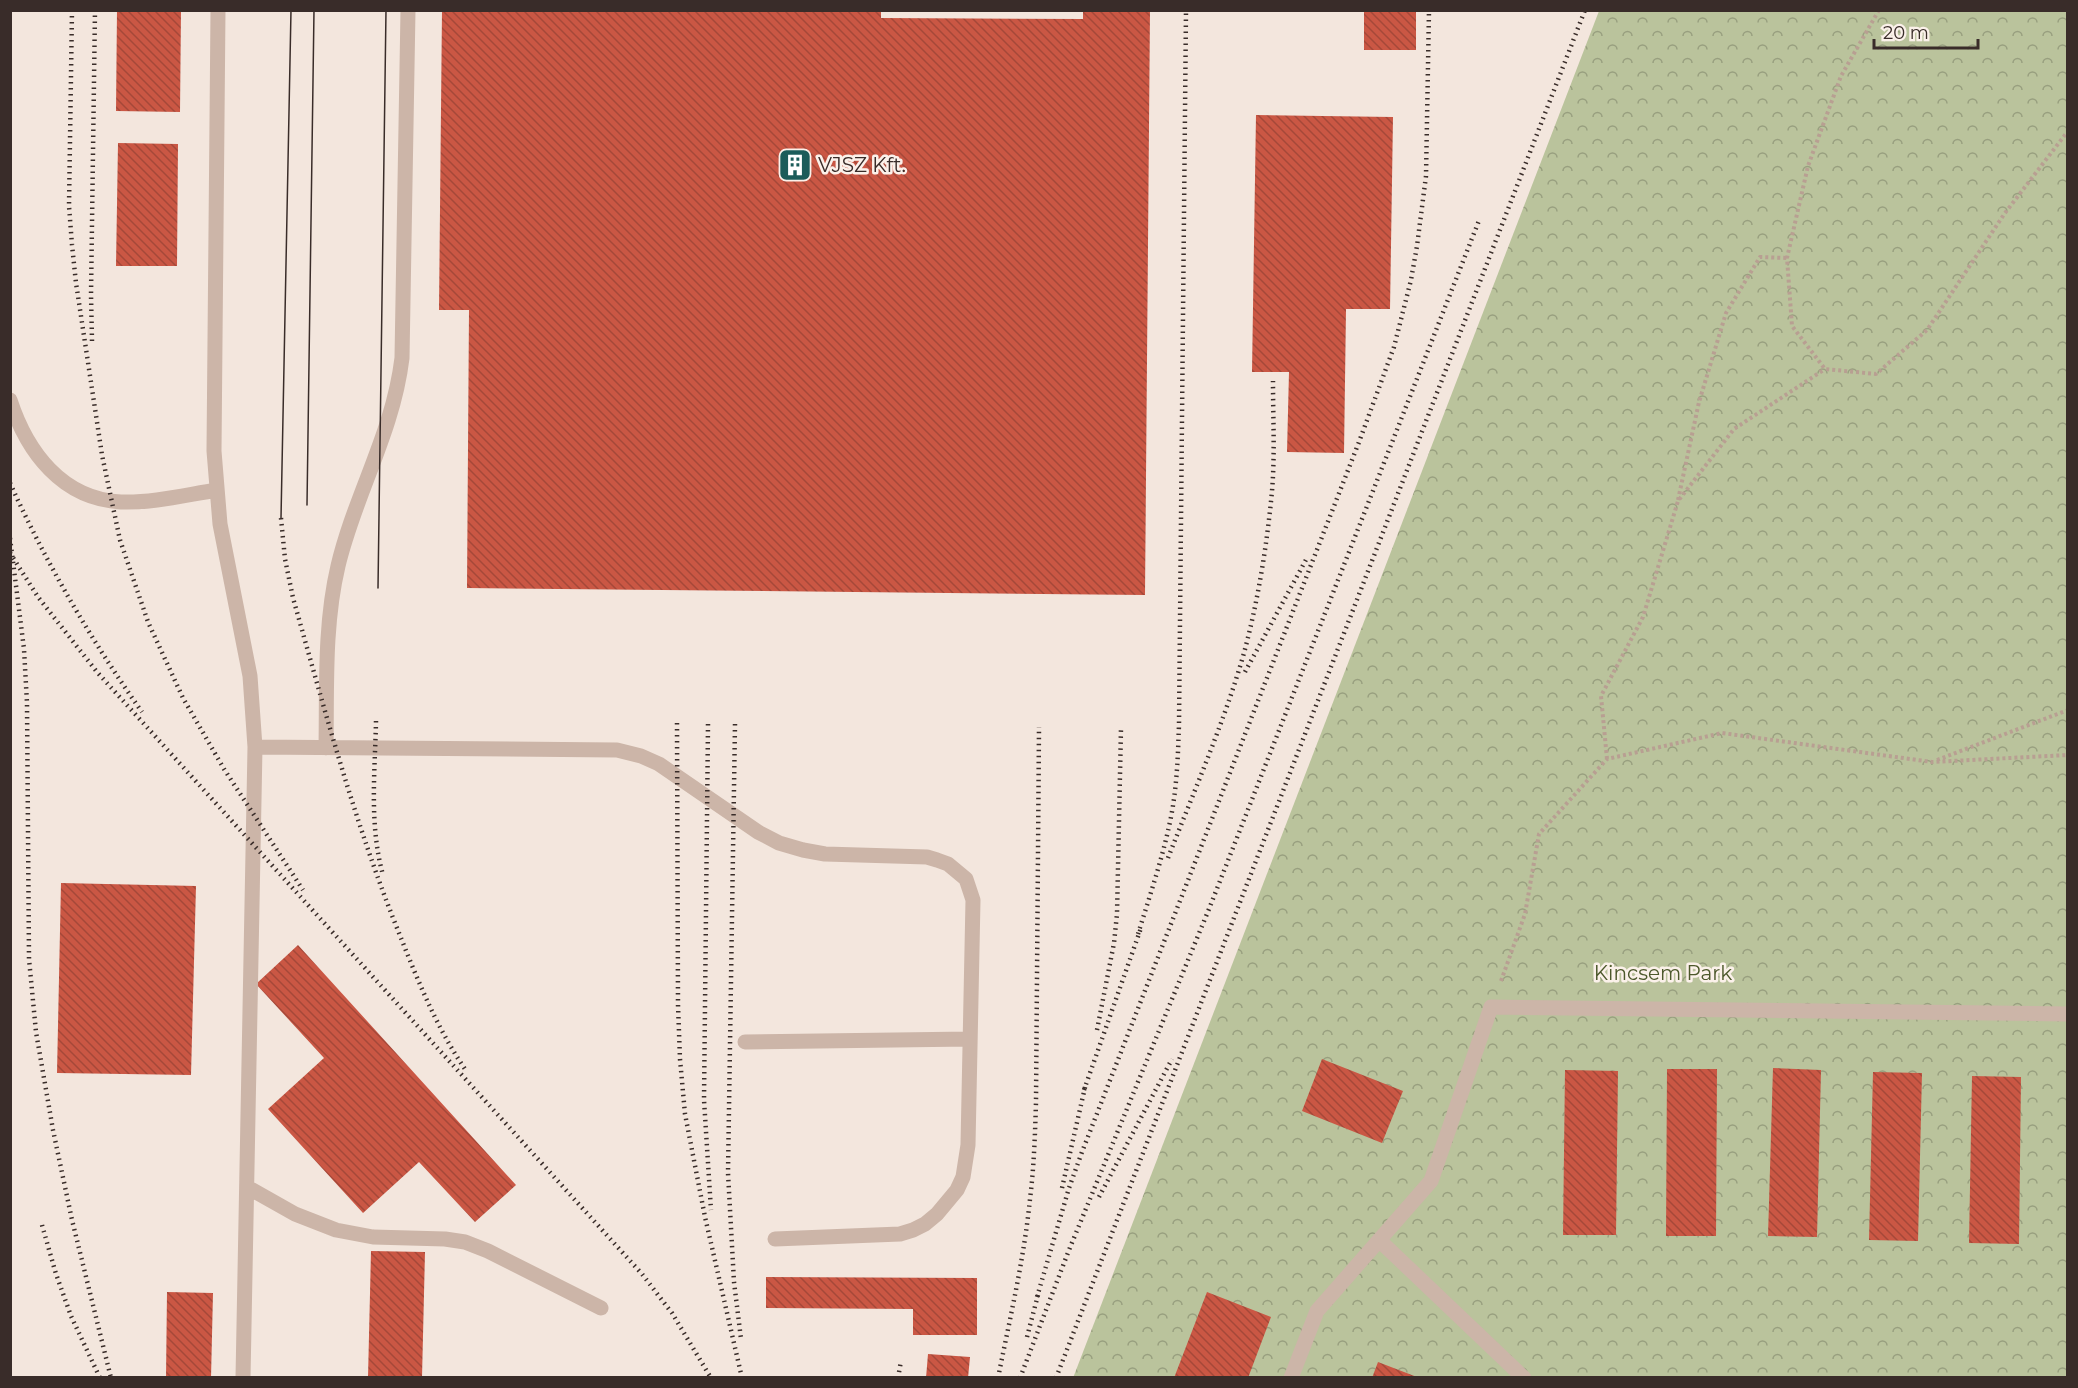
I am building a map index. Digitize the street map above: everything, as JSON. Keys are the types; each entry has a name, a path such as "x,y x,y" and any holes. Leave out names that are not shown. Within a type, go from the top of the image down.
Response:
{"lane":[{"path":"218,10 214,451 226,561 249,676 255,747 243,1377"},
{"path":"326,748 329,621 333,591 345,540 390,419 399,388 402,358 408,10"},
{"path":"10,400 18,425 44,465 59,480 79,492 99,499 141,501 217,490"},
{"path":"255,747 617,750 641,756 659,764 758,832 779,843 825,854 927,857 948,864 966,879 973,900 968,1145 963,1177 957,1190 937,1214 925,1224 900,1234 775,1239"},
{"path":"1291,1377 1317,1311 1431,1181 1491,1007 2067,1014"},
{"path":"745,1042 970,1039"},
{"path":"247,1187 295,1214 336,1230 373,1236 465,1242 488,1251 600,1308"},
{"path":"1379,1240 1524,1377"}],"path":[{"path":"1825,369 1792,326 1787,258 1808,166 1841,76 1879,10"},
{"path":"1678,501 1734,429 1825,369 1876,374 1927,330 2005,213 2067,131"},
{"path":"1607,759 1601,696 1642,617 1678,501 1699,402 1726,313 1760,257 1787,258"},
{"path":"1932,762 2067,710"},
{"path":"1491,1007 1525,914 1539,834 1607,759 1722,733 1932,762 2067,755"}],"green space":[{"name":"Kincsem Park","path":"1599,11 2067,11 2067,1377 1073,1378"}],"building":[{"path":"117,10 181,10 180,112 116,111"},
{"name":"VJSZ Kft.","path":"442,10 881,10 881,18 1083,19 1083,10 1150,10 1145,595 467,588 469,310 439,310"},
{"path":"1364,10 1416,10 1416,50 1364,50"},
{"path":"1256,115 1393,117 1390,309 1346,309 1344,453 1287,452 1289,372 1252,372"},
{"path":"118,143 178,144 177,266 116,266"},
{"path":"61,883 196,886 191,1075 57,1073"},
{"path":"298,945 516,1185 475,1222 419,1162 363,1213 268,1109 324,1058 256,984"},
{"path":"1322,1059 1403,1091 1382,1143 1302,1111"},
{"path":"1773,1068 1821,1070 1817,1237 1768,1236"},
{"path":"1667,1069 1717,1069 1716,1236 1666,1236"},
{"path":"1565,1070 1618,1071 1616,1235 1563,1235"},
{"path":"1873,1072 1922,1073 1918,1241 1869,1240"},
{"path":"1972,1076 2021,1077 2019,1244 1969,1243"},
{"path":"371,1251 425,1252 422,1378 368,1378"},
{"path":"766,1277 977,1278 977,1335 913,1335 913,1309 766,1308"},
{"path":"167,1292 213,1293 211,1378 166,1378"},
{"path":"1207,1292 1271,1317 1248,1378 1174,1378"},
{"path":"928,1354 970,1357 968,1378 926,1378"},
{"path":"1378,1362 1417,1377 1417,1378 1372,1378"}],"tram line":[{"path":"281,518 291,10"},
{"path":"307,505 314,10"},
{"path":"378,588 386,10"}],"railway":[{"path":"72,10 69,206 72,245 102,455 120,540 148,622 183,698 224,769 303,890"},
{"path":"92,341 95,10"},
{"path":"1138,934 1168,832 1178,759 1186,10"},
{"path":"1037,1297 1082,1152 1394,347 1411,280 1426,176 1429,10"},
{"path":"1056,1378 1585,10"},
{"path":"1020,1378 1069,1250 1209,909 1480,218"},
{"path":"1168,858 1227,705 1254,613 1265,552 1272,491 1273,381"},
{"path":"10,483 70,600 142,712"},
{"path":"281,518 285,559 293,598 368,851 421,987 446,1039 467,1072"},
{"path":"10,538 24,649 27,703 29,959 36,1032 72,1220 111,1378"},
{"path":"10,553 38,597 97,672 642,1274 672,1313 711,1378"},
{"path":"1245,672 1308,556"},
{"path":"376,721 374,818 383,875"},
{"path":"677,723 678,1005 685,1114 705,1217 742,1378"},
{"path":"708,724 704,1100 711,1210"},
{"path":"735,724 728,1173 734,1282 741,1339"},
{"path":"998,1378 1024,1244 1033,1163 1036,1102 1039,727"},
{"path":"1097,1030 1114,943 1117,914 1121,728"},
{"path":"1084,1090 1141,928"},
{"path":"1099,1197 1172,1059"},
{"path":"1062,1188 1086,1083"},
{"path":"42,1225 71,1316 100,1378"},
{"path":"1027,1337 1039,1291"},
{"path":"898,1378 901,1361"}],"place":[{"name":"VJSZ Kft.","path":"795,165"}]}
